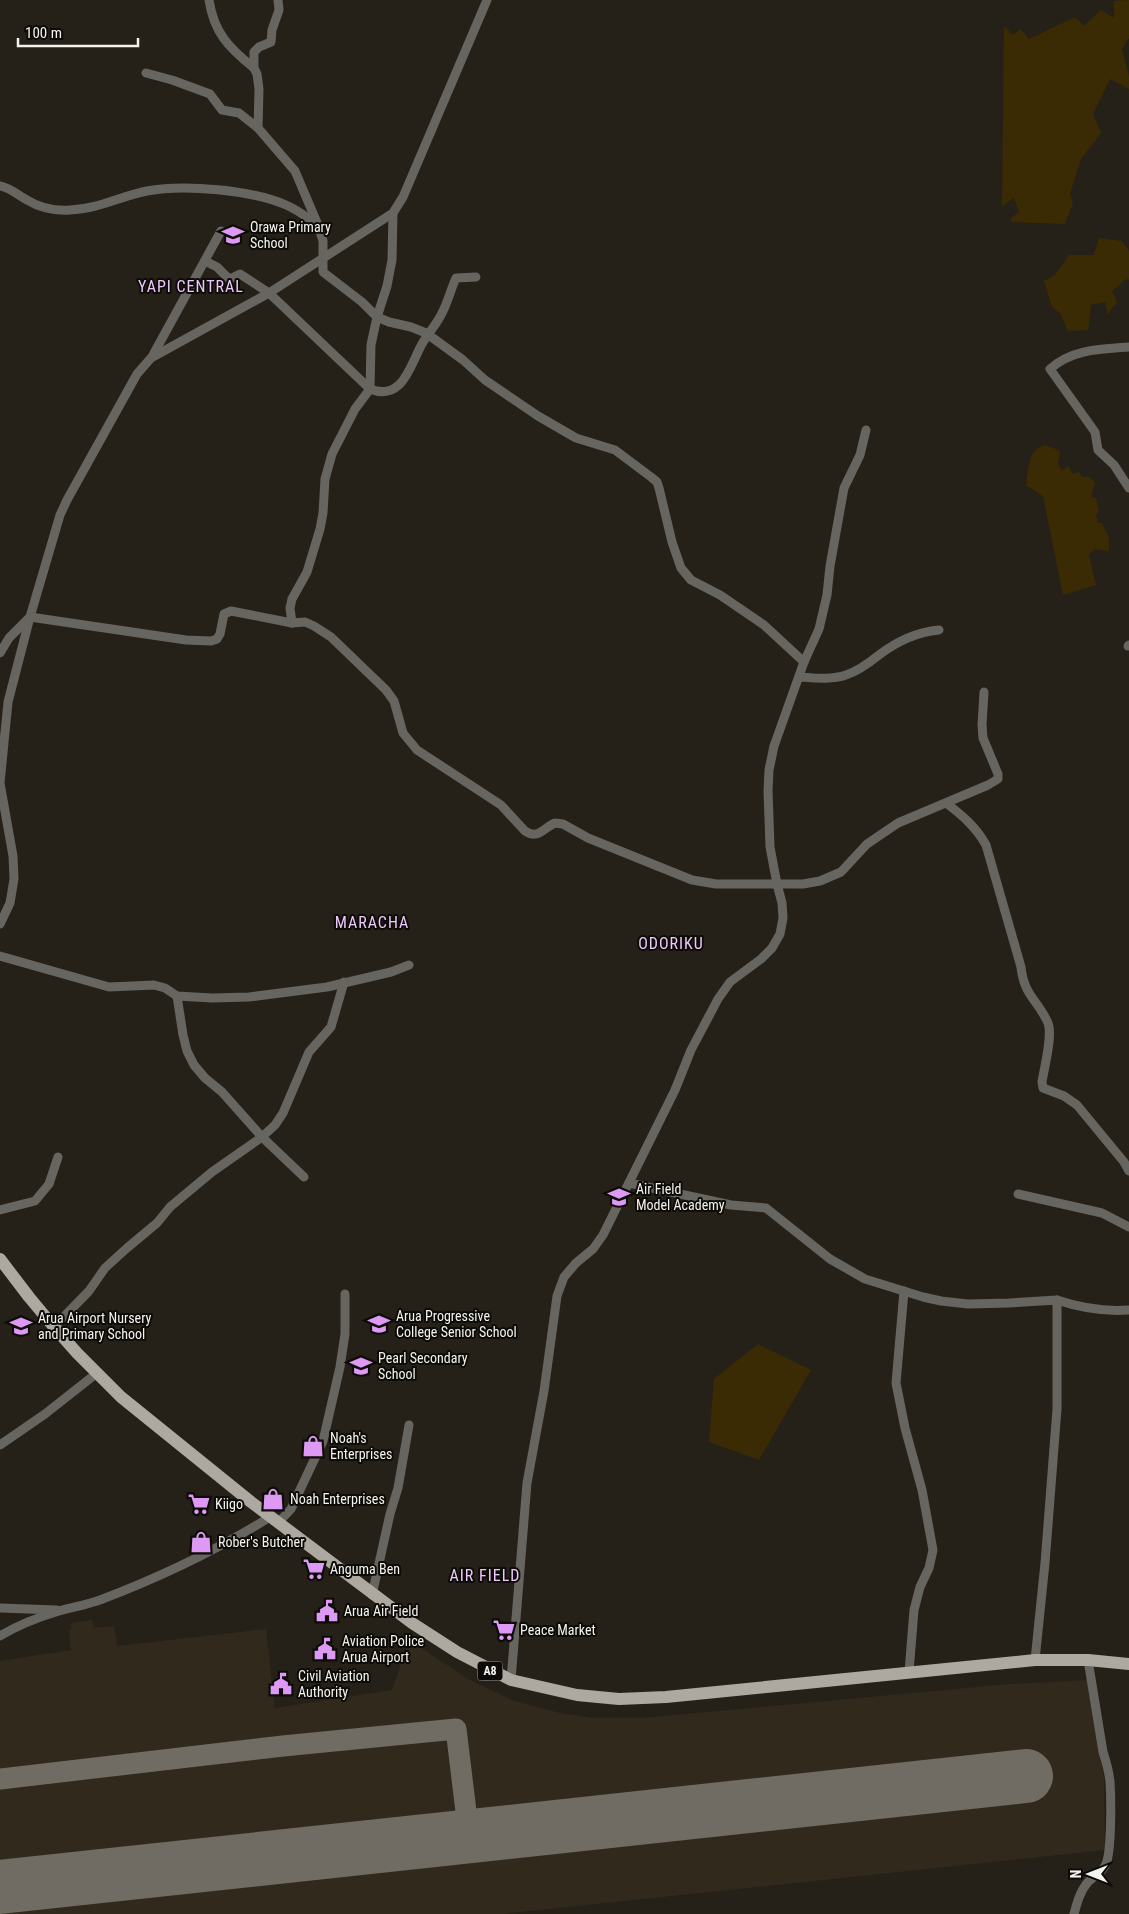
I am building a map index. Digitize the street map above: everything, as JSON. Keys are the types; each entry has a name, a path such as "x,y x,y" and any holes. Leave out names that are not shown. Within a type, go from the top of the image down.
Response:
{"main road":[{"name":"A8","path":"0,1259 54,1327 121,1397 274,1520 372,1595 412,1624 457,1652 511,1680 577,1695 666,1698 1035,1660 1088,1660 1129,1664"}],"street":[{"path":"209,0 215,25 224,40 235,53 254,68 257,74 259,90 258,128"},
{"path":"254,68 256,49 271,42 272,30 279,10 278,0"},
{"path":"151,358 270,293 393,213 403,197 487,0"},
{"path":"146,73 210,94 222,110 239,113 258,128 295,171 318,225 323,242 322,267 326,276 362,302 377,317 389,322 412,327 428,334 463,360 485,380 538,416 576,438 615,450 657,482 672,542 681,568 691,580 720,595 764,625 804,662"},
{"path":"0,186 41,207 71,210 100,206 149,190 172,188 230,192 285,204 318,225"},
{"path":"292,623 290,608 292,599 306,572 320,528 325,479 332,454 342,432 370,389 370,358 377,317 387,286 392,260 393,213"},
{"path":"0,924 10,904 14,879 13,856 0,783 8,702 30,617 60,515 138,374 151,358 221,231"},
{"path":"205,261 216,267 228,278 240,274 270,293 370,389 380,393 386,392 402,381 410,370 420,346 442,313 456,278 476,277"},
{"path":"1129,347 1068,355 1050,368 1095,432 1098,450 1114,465 1129,488"},
{"path":"511,1680 526,1483 544,1391 557,1296 564,1277 576,1262 593,1249 603,1235 675,1090 691,1050 718,999 730,982 772,948 780,934 783,918 782,903 777,884 768,822 769,770 774,746 804,662 819,628 827,596 830,566 844,488 860,455 866,430"},
{"path":"30,617 139,634 205,641 217,639 220,634 224,614 231,611 292,623 308,624 331,637 386,690 394,700 403,733 417,750 501,805 529,834 538,834 550,825 560,823 588,838 692,880 716,884 803,884 833,876 841,872 867,844 886,830 898,823 988,785 999,777 983,738 984,692"},
{"path":"0,652 9,638 30,617"},
{"path":"800,677 827,678 846,675 869,663 889,648 925,632 939,630"},
{"path":"946,803 970,823 980,834 986,845 1021,967 1022,980 1025,988 1048,1023 1049,1034 1042,1082 1043,1088 1064,1096 1077,1105 1129,1171"},
{"path":"0,956 109,986 154,985 165,988 177,996 212,998 249,997 327,987 392,972 409,965"},
{"path":"54,1327 88,1291 106,1268 157,1223 170,1207 212,1172 262,1137 275,1125 283,1114 309,1052 330,1027 344,982"},
{"path":"177,996 182,1035 194,1066 222,1092 262,1137 304,1177"},
{"path":"0,1210 36,1201 50,1184 58,1157"},
{"path":"629,1183 731,1205 766,1208 830,1259 865,1279 941,1301 968,1304 1057,1300 1088,1309 1104,1311 1129,1310"},
{"path":"1018,1194 1102,1213 1129,1227"},
{"path":"904,1291 896,1383 905,1428 922,1490 933,1550 929,1568 920,1587 914,1610 909,1672"},
{"path":"0,1636 22,1624 84,1605 127,1589 274,1520 292,1509 322,1441 340,1367 345,1334 345,1294"},
{"path":"1035,1660 1057,1409 1057,1300"},
{"path":"0,1445 45,1414 96,1373"},
{"path":"372,1595 390,1514 398,1488 409,1424"},
{"path":"0,1608 60,1611"},
{"path":"1074,1914 1088,1882 1105,1866 1109,1837 1110,1781 1103,1752 1088,1660"}],"shaded area":[{"path":"1129,0 1129,38 1122,49 1129,76 1129,89 1110,79 1093,114 1101,133 1081,159 1070,194 1073,203 1065,224 1011,222 1011,218 1019,212 1014,198 1002,206 1004,26 1013,35 1020,29 1029,39 1075,17 1084,26 1101,10 1114,18 1114,1"},
{"path":"1099,238 1122,241 1129,251 1129,280 1126,279 1112,291 1117,302 1107,315 1106,302 1091,305 1088,330 1068,331 1060,313 1052,307 1044,281 1055,275 1069,255 1094,255"},
{"path":"1046,445 1060,451 1058,464 1062,471 1068,466 1073,474 1079,472 1082,477 1089,477 1095,482 1091,497 1096,498 1099,511 1096,515 1098,523 1102,523 1109,538 1109,551 1094,549 1089,555 1096,585 1063,595 1043,496 1026,485 1032,455 1035,450"},
{"path":"758,1344 811,1370 759,1460 709,1442 714,1379"},
{"path":"92,1620 94,1628 114,1626 117,1646 266,1629 275,1708 392,1690 409,1640 470,1680 512,1700 560,1713 593,1718 642,1718 1010,1684 1091,1680 1104,1780 1105,1850 502,1914 0,1914 0,1661 71,1650 69,1630 71,1630 71,1623"}],"taxiway":[{"path":"0,1779 283,1746 456,1729 469,1836"}],"runway":[{"path":"0,1887 1026,1776"}],"place":[{"name":"Orawa Primary School","path":"233,235"},
{"name":"Air Field Model Academy","path":"619,1197"},
{"name":"Arua Progressive College Senior School","path":"379,1324"},
{"name":"Arua Airport Nursery and Primary School","path":"21,1326"},
{"name":"Pearl Secondary School","path":"361,1366"},
{"name":"Noah's Enterprises","path":"313,1446"},
{"name":"Noah Enterprises","path":"273,1499"},
{"name":"Kiigo","path":"199,1504"},
{"name":"Rober's Butcher","path":"201,1542"},
{"name":"Anguma Ben","path":"314,1569"},
{"name":"Arua Air Field","path":"327,1611"},
{"name":"Peace Market","path":"504,1630"},
{"name":"Aviation Police Arua Airport","path":"325,1649"},
{"name":"Civil Aviation Authority","path":"281,1684"}],"district":[{"name":"YAPI CENTRAL","path":"191,286"},
{"name":"MARACHA","path":"372,922"},
{"name":"ODORIKU","path":"671,943"},
{"name":"AIR FIELD","path":"485,1575"}]}
